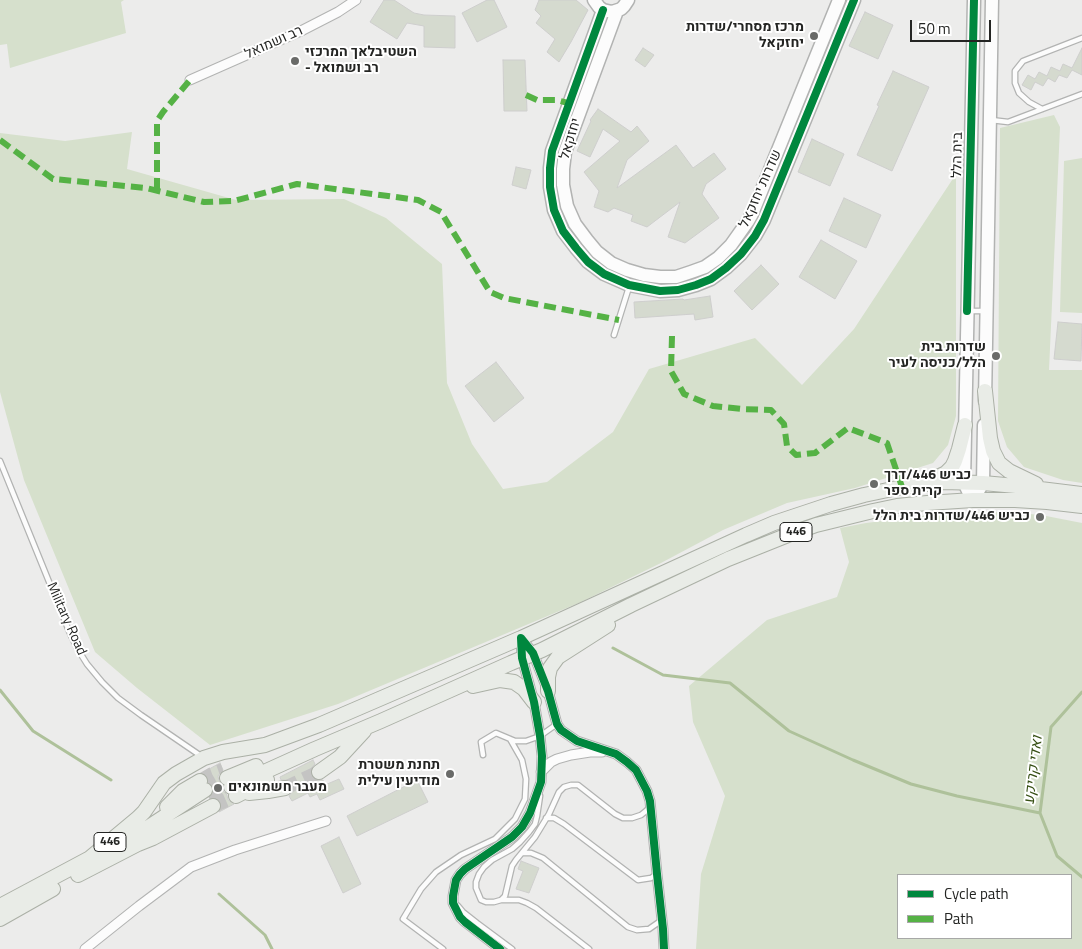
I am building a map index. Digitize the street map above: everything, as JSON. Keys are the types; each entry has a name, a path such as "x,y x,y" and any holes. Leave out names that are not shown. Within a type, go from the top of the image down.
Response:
{"main road":[{"path":"985,391 990,438 993,451 999,463 1020,477 1051,490"},
{"path":"917,485 950,470 957,455 965,425"},
{"name":"446","path":"0,906 90,858 144,812 164,783 204,758 223,752 265,745 293,736 521,638 746,534 774,523 864,495 942,482 983,483 1082,494"},
{"name":"446","path":"232,785 527,656 658,592 754,548 816,525 897,506 926,502 973,500 1031,501 1082,506"},
{"path":"548,691 550,668 558,657 658,592"},
{"path":"451,690 500,680 514,682 524,689 534,702"},
{"name":"446","path":"232,785 291,767 381,721"},
{"name":"446","path":"232,785 272,760 381,721"},
{"name":"446","path":"319,772 340,757 366,729"},
{"path":"232,785 268,791 285,788"},
{"name":"446","path":"0,919 77,876 153,838 207,794 146,828 77,876"}],"street":[{"name":"רב ושמואל","path":"190,80 301,31 338,12 356,0"},
{"path":"594,0 599,7 612,12 624,6 628,0"},
{"name":"שדרות יחזקאל","path":"634,272 660,277 676,276 691,272 705,267 718,258 731,245 752,214 839,0"},
{"name":"שדרות יחזקאל","path":"604,10 552,151 550,186 554,210 563,231 588,262 604,274 629,286 660,291 678,290 712,278 741,254 755,236 764,220 854,0"},
{"name":"בית הלל","path":"964,482 974,0"},
{"path":"973,500 983,483 992,2"},
{"name":"יחזקאל","path":"617,11 565,152 563,185 567,206 575,224 587,240 597,252 611,262 634,272"},
{"path":"802,90 815,95"},
{"path":"629,286 634,272"},
{"path":"964,482 973,500"},
{"path":"500,949 460,917 453,903 452,896 456,880 465,869 507,840 522,827 530,813 541,782 540,736 527,656 521,638"},
{"path":"527,656 548,691 557,724 561,730 577,741 616,754 636,770 647,790 664,949"},
{"path":"542,772 551,762 571,754 610,752"},
{"path":"85,949 191,867 235,850 326,821"}],"lane":[{"path":"1042,109 1029,102 1019,92 1015,83 1015,71 1023,61 1082,38"},
{"path":"990,120 1008,122 1082,94"},
{"path":"614,335 629,286"},
{"path":"967,311 987,311"},
{"name":"Military Road","path":"0,461 69,630 86,664 118,698 204,758"},
{"path":"483,755 481,742 496,733 515,741 526,741 540,736 557,724"},
{"path":"444,949 403,919 421,890 436,872 461,855 494,839 516,819 525,799 526,779 522,760 510,739"},
{"path":"541,782 535,824 530,832 512,849 492,860 484,867 479,874 476,888 481,900 486,902 511,899 527,903 589,949"},
{"path":"501,900 505,896 512,866 535,837 559,792 564,787 578,785 615,814 623,818 641,815 650,806"},
{"path":"546,818 554,818 564,824 638,880 650,878 657,874"},
{"path":"522,853 531,853 542,858 628,927 637,930 649,929 662,920"},
{"path":"452,896 463,912 512,949"}],"green space":[{"path":"0,0 124,0 121,2 126,33 10,68 7,44 0,45"},
{"path":"1054,115 1060,127 1049,370 1082,370 1082,483 1063,480 1024,467 1007,447 998,421 1000,128"},
{"path":"132,132 127,169 236,200 344,199 386,218 442,264 447,383 472,444 503,489 547,482 613,432 649,369 755,338 802,385 854,329 956,174 956,416 948,445 933,463 855,488 787,503 723,530 581,602 338,704 210,745 137,688 95,652 24,480 0,392 0,133 65,141"},
{"path":"1082,158 1082,313 1060,312 1064,161"},
{"path":"1007,512 1041,515 1082,523 1082,949 696,949 701,874 725,796 693,722 689,686 767,620 837,597 849,562 840,528 930,515"}],"building":[{"path":"384,0 394,0 414,13 455,16 455,48 424,47 424,26 407,23 397,39 370,22"},
{"path":"487,0 494,0 507,27 477,42 462,13"},
{"path":"539,0 576,0 588,10 559,62 547,52 555,39 536,23 541,16 535,10"},
{"path":"865,12 893,25 878,59 849,46"},
{"path":"643,48 654,55 645,67 635,60"},
{"path":"1082,48 1082,75 1072,70 1067,78 1059,75 1055,82 1048,78 1043,86 1035,82 1031,90 1022,85 1028,75 1035,79 1039,72 1047,76 1051,67 1060,71 1063,64 1072,68"},
{"path":"503,60 525,60 527,111 504,111"},
{"path":"893,71 929,87 892,171 857,155"},
{"path":"598,109 631,132 637,126 649,141 627,160 617,188 676,145 693,168 714,153 726,169 706,184 702,194 719,218 685,243 668,237 680,202 647,227 631,221 633,215 614,208 608,212 594,207 599,191 584,172 620,141 603,129 590,157 577,151 590,120"},
{"path":"812,139 844,154 830,186 798,172"},
{"path":"516,167 531,170 526,189 512,185"},
{"path":"844,198 881,215 866,248 829,231"},
{"path":"821,240 857,261 835,299 799,277"},
{"path":"761,265 779,284 752,310 734,291"},
{"path":"710,296 713,317 695,320 694,314 635,318 634,302 684,300"},
{"path":"1058,322 1082,324 1081,361 1054,359"},
{"path":"496,362 524,398 494,422 465,386"},
{"path":"313,760 315,764 310,772 312,777 316,780 323,780 325,785 339,779 344,789 320,800 317,794 310,797 308,793 292,801 289,796 293,791 292,783 288,780 281,780 280,777"},
{"path":"220,763 223,770 218,776 219,781 223,785 223,791 227,795 228,800 234,804 219,812 222,807 221,802 217,798 209,798 213,794 214,789 207,776 202,773"},
{"path":"417,780 428,802 357,836 347,816"},
{"path":"339,837 361,884 343,893 321,846"},
{"path":"521,861 539,868 529,893 516,889 523,871 518,869"}],"waterway":[{"path":"613,648 663,675 730,683 789,731 911,784 957,796 1040,813"},
{"path":"0,690 33,731 111,780"},
{"name":"ואדי קריקע","path":"1082,692 1051,727 1040,813 1057,856 1082,877"},
{"path":"219,894 265,935 272,949"}],"tunnel":[{"path":"200,781 223,770"},
{"path":"285,788 319,772"},
{"path":"205,790 227,778"},
{"path":"209,798 231,787"},
{"path":"213,806 236,796"}],"marked path":[{"path":"157,190 157,121 190,80"},
{"path":"526,95 537,100 557,100 568,103"},
{"path":"0,140 53,179 146,188 204,202 234,201 297,184 418,200 441,212 490,292 504,298 619,320"},
{"path":"672,336 671,371 684,394 713,406 771,410 784,424 787,446 796,455 815,453 848,428 887,443 902,487"}],"cycle path":[{"path":"603,10 552,151 550,187 554,210 563,231 588,262 604,274 629,285 660,291 678,290 711,279 741,254 755,236 764,220 854,0"},
{"path":"967,311 974,0"},
{"path":"500,949 460,917 453,903 453,896 456,880 460,874 512,837 522,827 530,813 541,782 542,756 540,736 534,702 522,658 521,638 533,653 548,691 557,724 561,730 577,741 616,754 636,770 647,791 650,801 664,949"}],"place":[{"name":"מרכז מסחרי/שדרות יחזקאל","path":"814,36"},
{"name":"השטיבלאך המרכזי - רב ושמואל","path":"295,61"},
{"name":"שדרות בית הלל/כניסה לעיר","path":"996,356"},
{"name":"כביש 446/דרך קרית ספר","path":"874,484"},
{"name":"כביש 446/שדרות בית הלל","path":"1040,517"},
{"name":"תחנת משטרת מודיעין עילית","path":"450,774"},
{"name":"מעבר חשמונאים","path":"218,788"}]}
